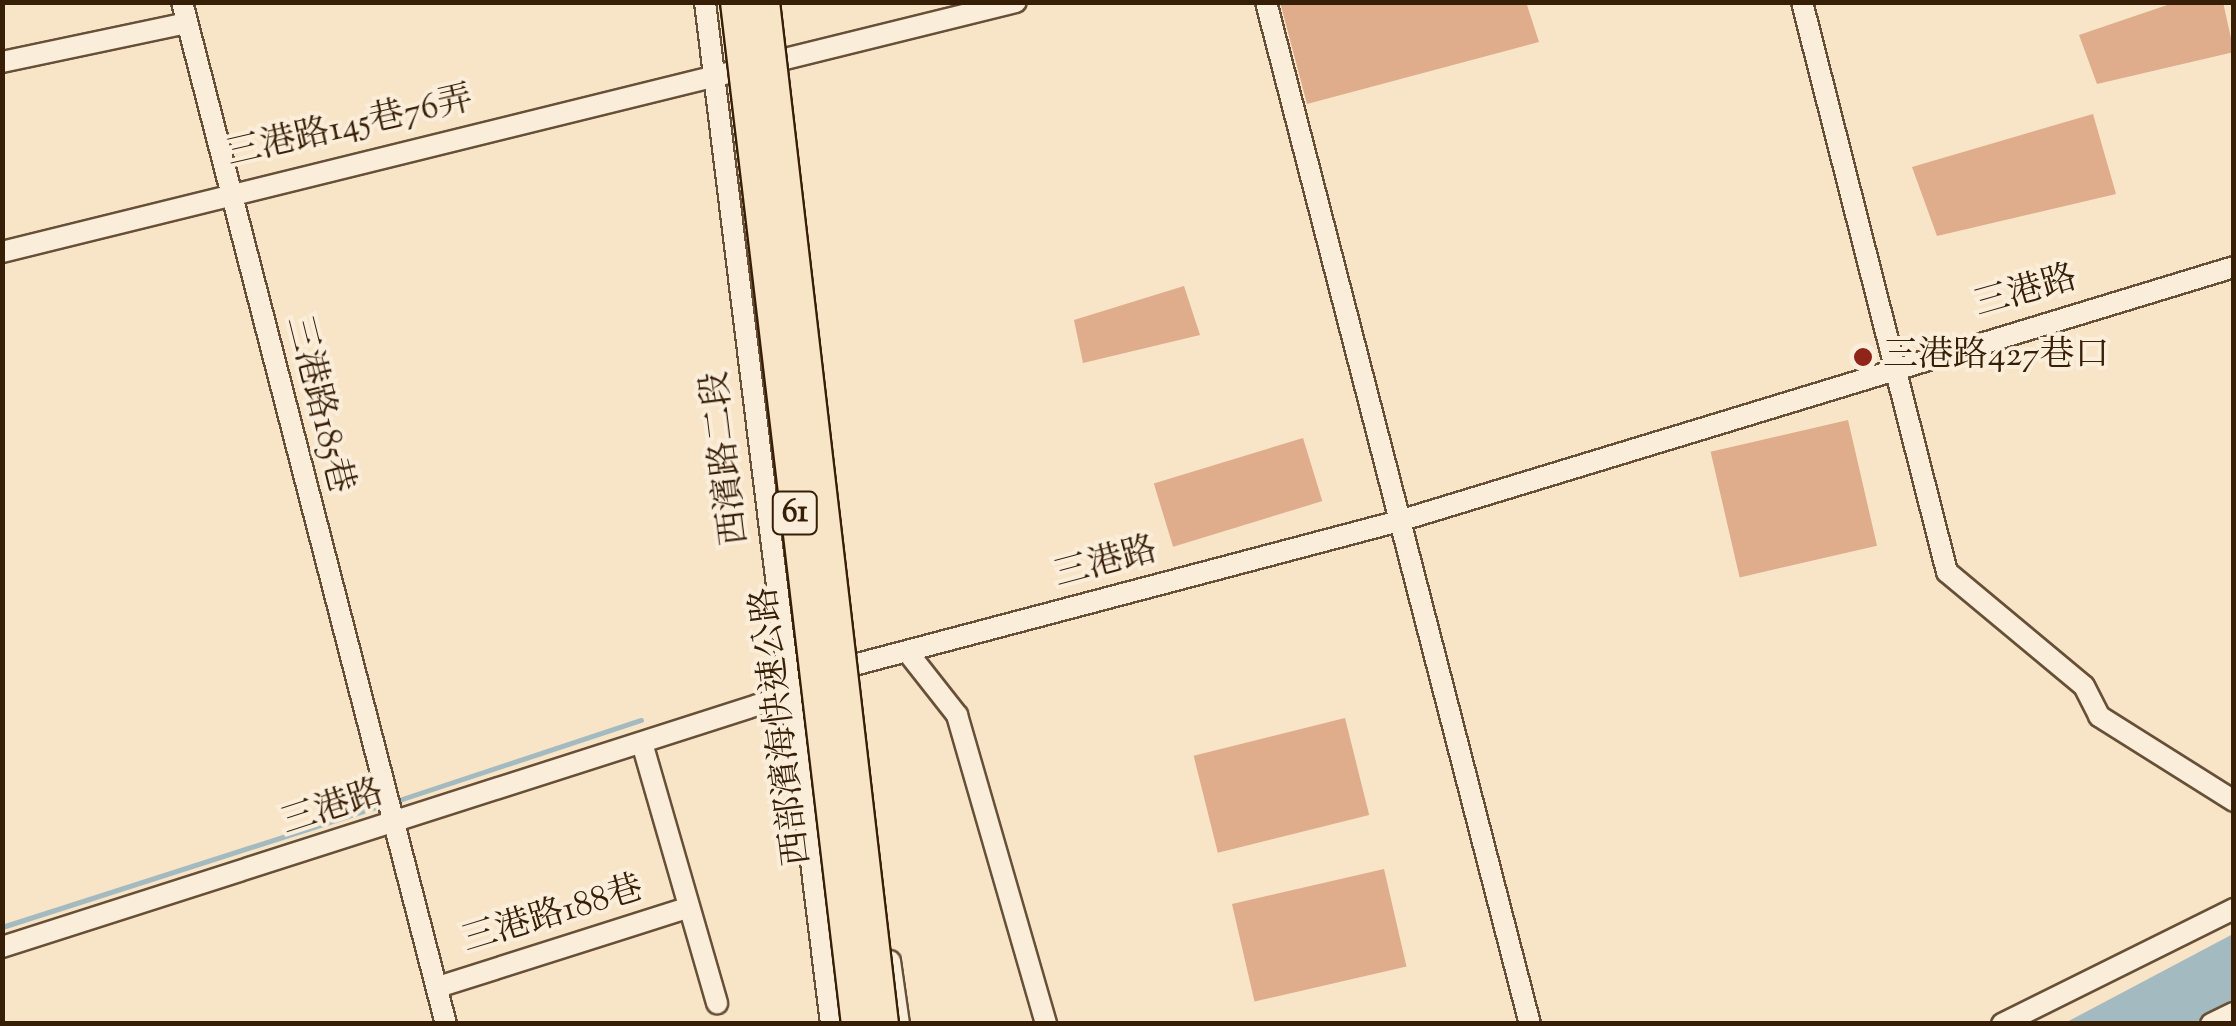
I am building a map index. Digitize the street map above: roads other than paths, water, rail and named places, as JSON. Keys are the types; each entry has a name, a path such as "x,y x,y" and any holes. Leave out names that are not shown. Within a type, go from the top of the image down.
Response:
{"highway":[{"name":"西部濱海快速公路","path":"736,2 857,1024"},
{"name":"西部濱海快速公路","path":"764,2 882,1024"}],"street":[{"name":"西濱路二段","path":"706,2 830,1024"},
{"path":"777,2 850,666 898,1024"},
{"name":"三港路145巷76弄","path":"2,252 229,190 713,70 783,59 1016,2"},
{"path":"1266,2 1530,1024"},
{"path":"1802,2 1890,365 1947,572 2084,686 2099,716 2234,802"},
{"path":"2,62 185,13"},
{"name":"三港路185巷","path":"185,13 389,825 446,1024"},
{"name":"三港路","path":"2,947 788,695 850,666 909,654 1399,521 1890,365 2234,267"},
{"path":"909,654 957,716 1046,1024"},
{"name":"三港路188巷","path":"642,743 717,1003"},
{"name":"三港路188巷","path":"438,987 687,908"},
{"path":"2002,1024 2234,909"},
{"path":"2212,1024 2234,1013"}],"water":[{"path":"2233,934 2233,1010 2207,1023 2063,1024"}],"waterway":[{"path":"396,801 641,720"},
{"path":"2,927 386,804"}],"place":[{"name":"三港路427巷口","path":"1863,357"}]}
